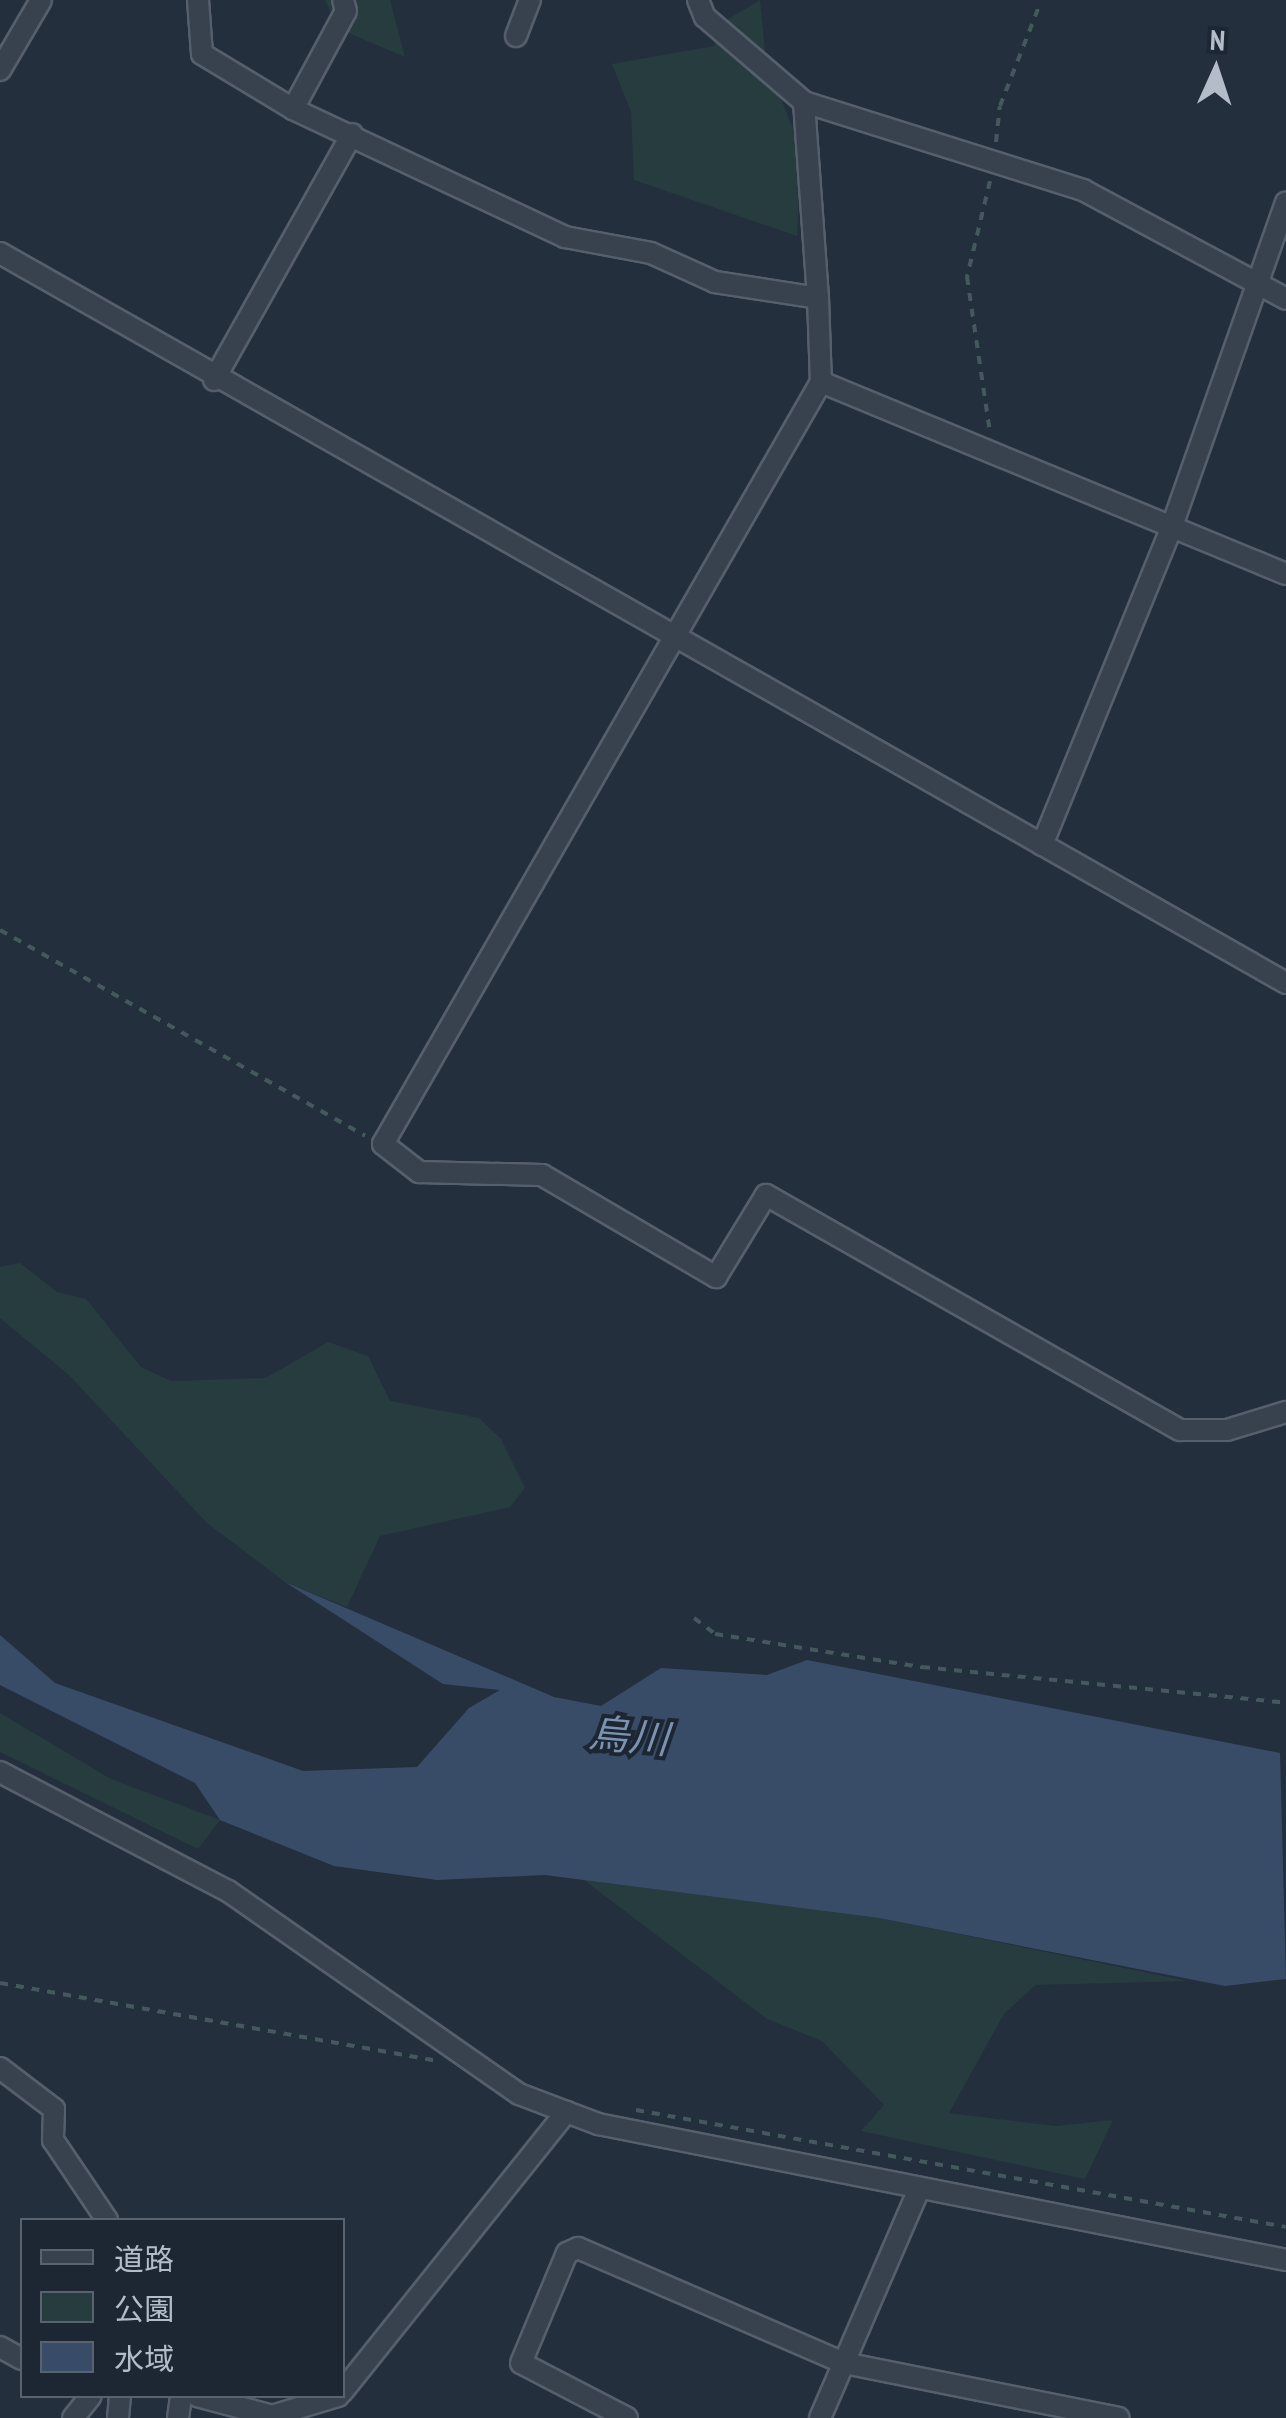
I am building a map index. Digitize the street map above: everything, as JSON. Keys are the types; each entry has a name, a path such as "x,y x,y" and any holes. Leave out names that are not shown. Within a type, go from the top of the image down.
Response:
{"street":[{"path":"0,70 40,0"},
{"path":"198,0 202,54 293,109 565,236 651,253 715,282 818,298"},
{"path":"293,109 346,11 343,0"},
{"path":"516,36 530,0"},
{"path":"698,0 705,17 804,102 994,162 1128,210 1286,299"},
{"path":"804,102 821,382 383,1144 419,1172 542,1175 716,1277 766,1195 1180,1430 1227,1430 1286,1412"},
{"path":"214,380 352,134"},
{"path":"1042,845 1172,526 1286,202"},
{"path":"0,253 214,380 674,635 1286,983"},
{"path":"821,382 1286,574"},
{"path":"0,1772 228,1890 468,2062 566,2112 918,2192 1286,2260"},
{"path":"0,2068 54,2109 53,2140 107,2218"},
{"path":"345,2388 566,2112"},
{"path":"820,2418 918,2192"},
{"path":"627,2418 521,2363 567,2252 578,2248 844,2363 1119,2418"},
{"path":"72,2418 89,2398"},
{"path":"205,2398 278,2417 329,2398"}],"path":[{"path":"993,453 967,277 994,162 1000,106 1040,4"},
{"path":"0,930 383,1144"},
{"path":"694,1618 715,1634 922,1667 1286,1704"},
{"path":"0,1984 359,2054 468,2062"},
{"path":"630,2109 1286,2227"}],"green space":[{"path":"325,0 390,0 405,57 339,29"},
{"path":"760,0 766,61 801,149 797,236 634,180 631,112 612,64 714,46 722,23"},
{"path":"20,1263 57,1292 86,1299 141,1367 171,1381 266,1378 328,1342 368,1356 390,1401 479,1418 501,1439 525,1488 510,1507 380,1536 347,1607 285,1582 207,1523 69,1375 0,1318 0,1267"},
{"path":"0,1713 111,1779 220,1820 198,1849 0,1752"},
{"path":"584,1880 879,1918 1188,1981 1035,1985 1004,2014 949,2113 1056,2126 1113,2120 1085,2179 861,2131 884,2105 822,2041 767,2019"}],"water":[{"name":"烏川","path":"285,1582 554,1697 601,1706 661,1668 767,1675 807,1660 1280,1753 1286,1979 1225,1986 879,1918 545,1875 437,1880 334,1866 220,1820 195,1783 0,1685 0,1635 55,1683 303,1771 417,1767 469,1708 500,1690 443,1684"}]}
